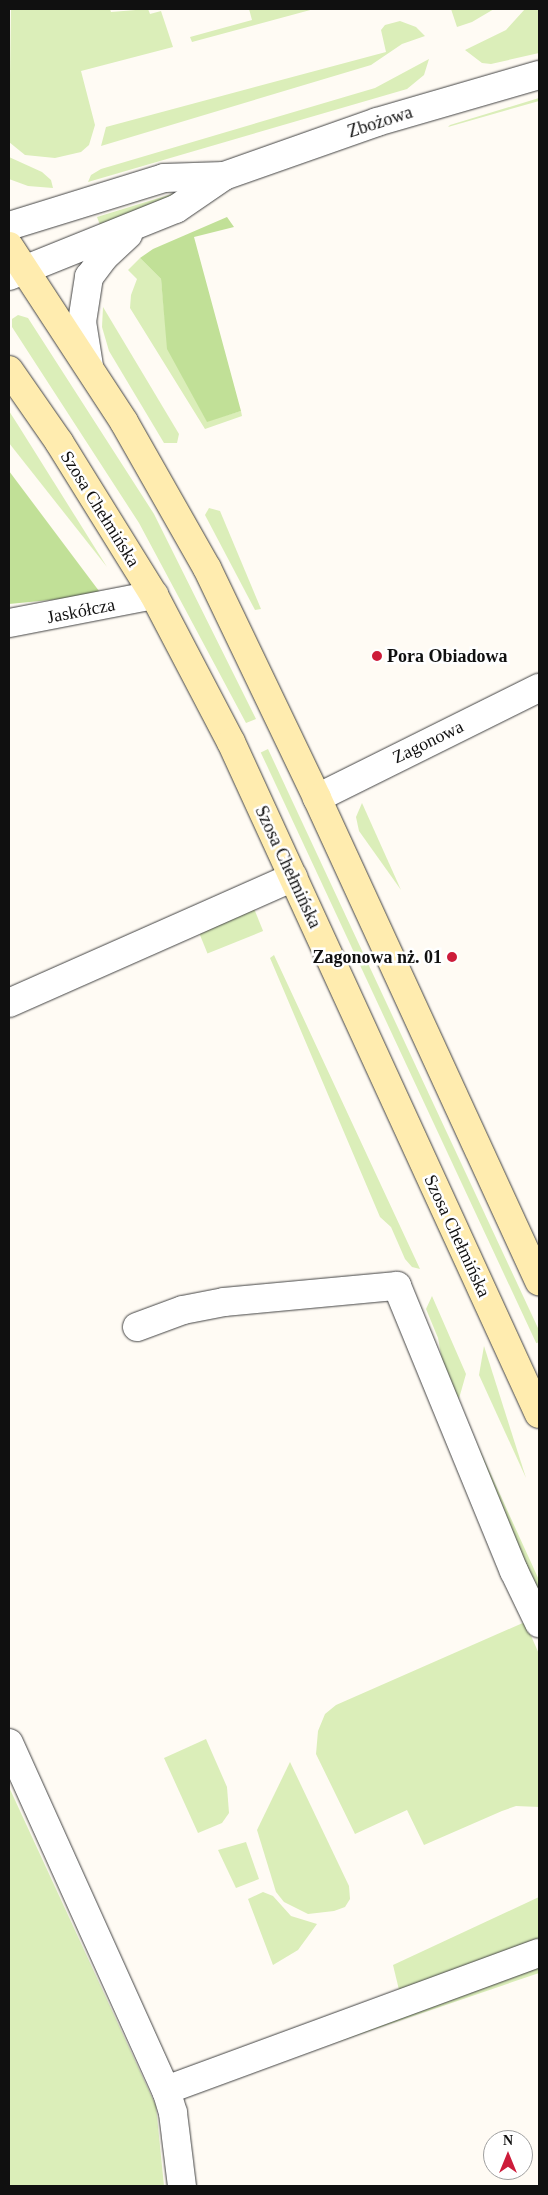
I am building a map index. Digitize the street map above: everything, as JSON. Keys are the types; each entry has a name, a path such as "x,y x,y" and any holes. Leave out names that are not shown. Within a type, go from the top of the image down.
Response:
{"main road":[{"path":"9,246 17,273 89,366 124,422 207,568 318,798 539,1281"},
{"name":"Szosa Chełmińska","path":"9,370 58,442 154,595 231,742 539,1414"}],"street":[{"name":"Zbożowa","path":"17,273 176,209 224,176 377,122 539,75"},
{"name":"Zbożowa","path":"9,226 164,178 224,176"},
{"name":"Zbożowa","path":"89,366 82,322 89,277 113,247 146,222"},
{"name":"Jaskółcza","path":"9,623 154,595"},
{"name":"Zagonowa","path":"318,798 539,688"},
{"path":"9,1004 293,877"},
{"path":"137,1327 183,1310 224,1302 397,1286 514,1571 539,1623"},
{"path":"9,1743 166,2090 173,2113 182,2186"},
{"path":"166,2090 539,1953"}],"green space":[{"path":"11,9 110,9 111,12 148,9 150,14 161,11 173,47 81,71 95,125 89,145 81,152 55,158 25,155 9,142"},
{"path":"249,9 314,9 192,42 190,37 252,20"},
{"path":"451,9 494,9 472,22 457,27"},
{"path":"525,9 539,9 539,53 491,64 482,63 465,50 506,30"},
{"path":"400,21 416,27 425,36 402,44 371,65 101,146 106,127 386,52 381,30 385,25"},
{"path":"429,59 424,75 407,89 88,182 91,175 101,169 375,88"},
{"path":"539,98 539,101 448,127 450,125"},
{"path":"9,157 42,172 51,180 53,188 28,186 9,179"},
{"path":"188,189 100,225 97,217"},
{"path":"227,217 234,227 194,237 241,411 207,422 167,349 161,279 140,258 153,249"},
{"path":"140,258 161,279 168,349 207,421 241,411 242,416 205,429 130,308 131,295 137,279 128,270"},
{"path":"103,307 179,434 177,443 164,443 109,351 102,327"},
{"path":"18,315 28,318 154,514 256,719 246,723 139,523 12,327 12,319"},
{"path":"9,411 18,425 107,567 9,443"},
{"path":"9,471 102,595 9,604"},
{"path":"209,508 220,511 261,609 255,610 205,515"},
{"path":"268,749 539,1330 539,1342 536,1343 261,752"},
{"path":"362,803 401,890 359,831 356,817"},
{"path":"253,906 263,931 207,954 197,928"},
{"path":"274,955 420,1269 412,1267 405,1259 391,1227 380,1217 270,958"},
{"path":"432,1296 466,1374 458,1402 539,1580 539,1603 450,1406 438,1338 426,1309"},
{"path":"484,1346 526,1478 479,1375"},
{"path":"525,1622 539,1654 539,1807 516,1806 424,1845 407,1810 355,1834 316,1754 318,1731 325,1714 336,1705"},
{"path":"206,1739 227,1787 229,1813 222,1823 198,1833 164,1758"},
{"path":"290,1762 349,1886 350,1899 345,1907 334,1911 308,1914 284,1902 276,1892 257,1830"},
{"path":"9,1787 156,2106 164,2186 9,2186"},
{"path":"246,1842 259,1879 236,1888 218,1850"},
{"path":"263,1892 273,1896 291,1916 317,1924 298,1950 273,1965 248,1899"},
{"path":"539,1897 539,1942 400,1994 393,1965"},
{"path":"539,1964 539,1973 288,2059"}],"place":[{"name":"Pora Obiadowa","path":"377,656"},
{"name":"Zagonowa nż. 01","path":"452,957"}]}
